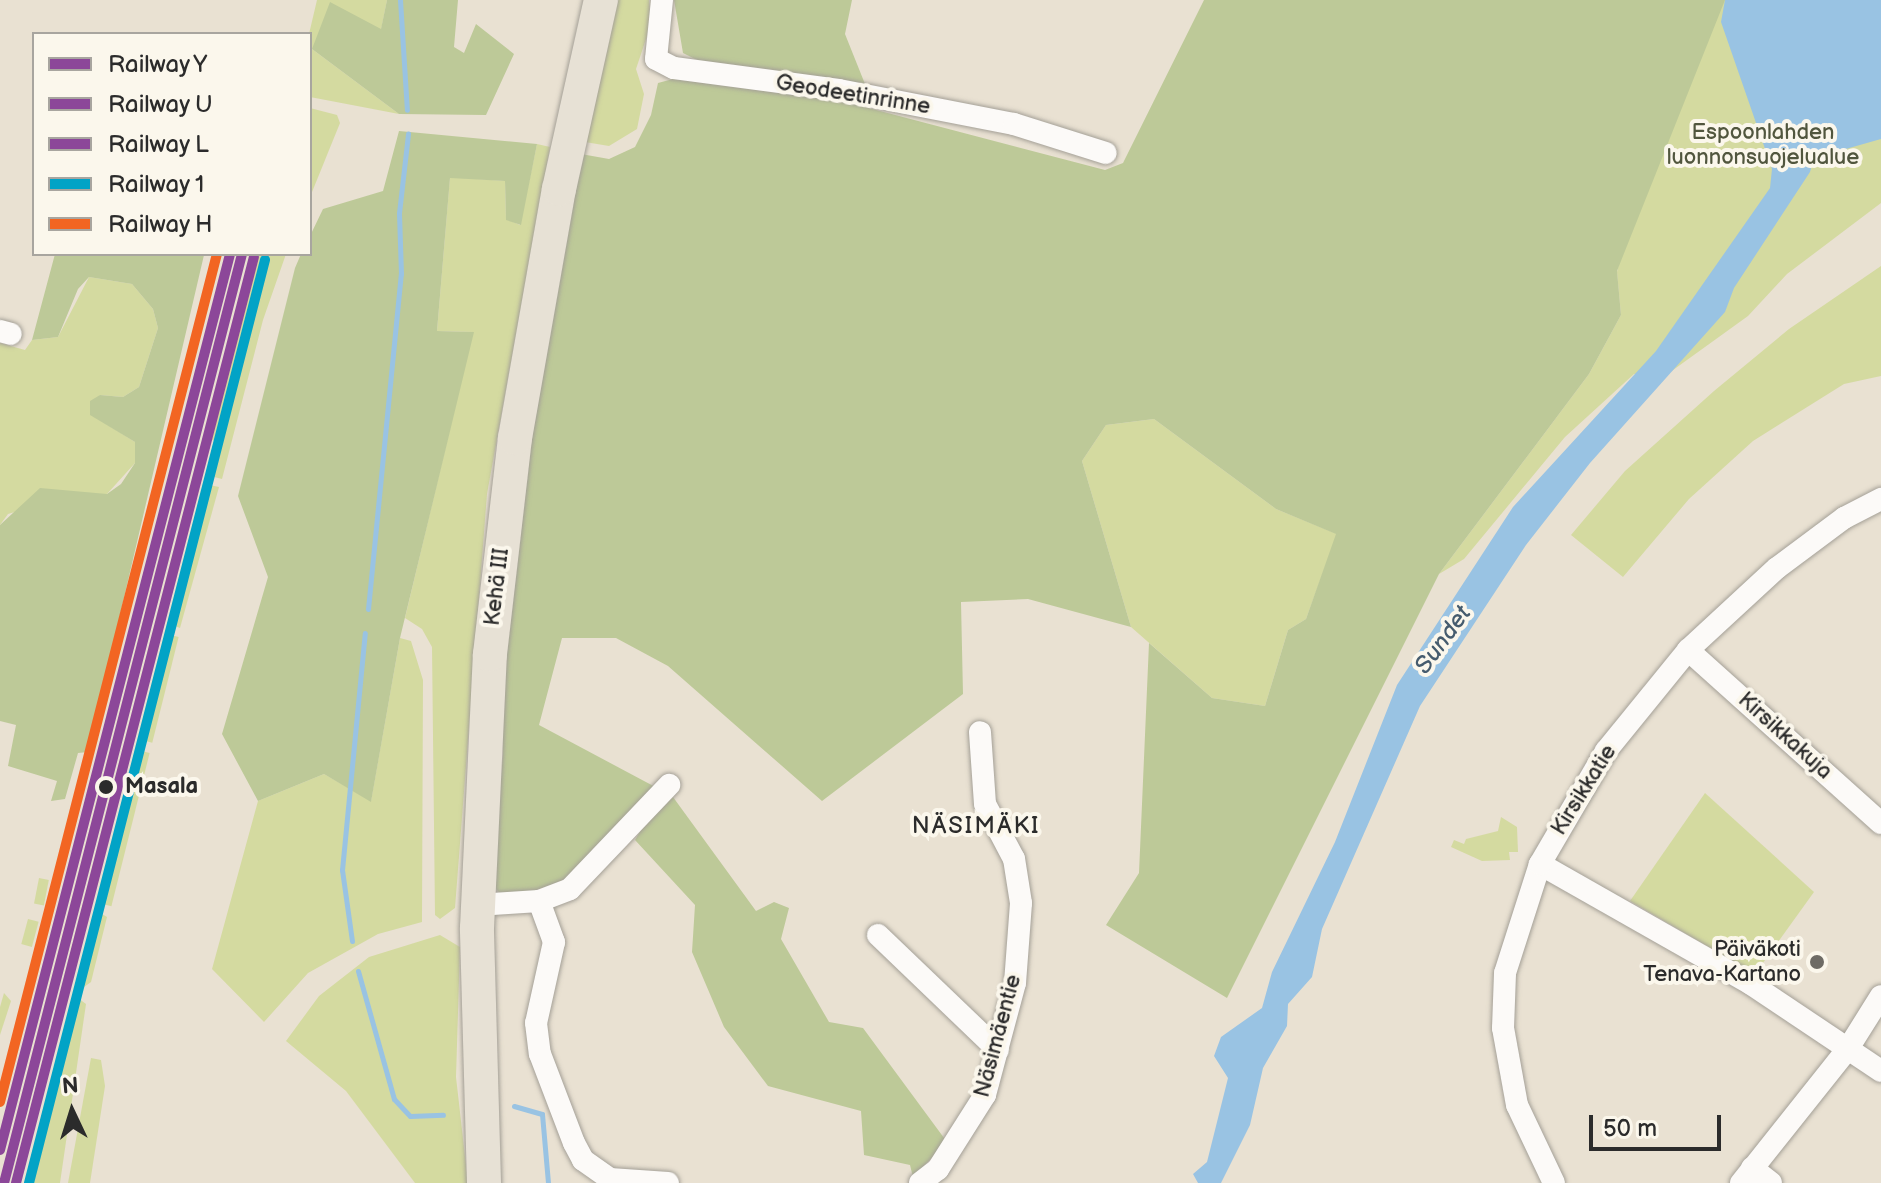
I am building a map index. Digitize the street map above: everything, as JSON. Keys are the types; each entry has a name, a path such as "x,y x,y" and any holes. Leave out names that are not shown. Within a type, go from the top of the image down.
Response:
{"highway":[{"name":"Kehä III","path":"484,1183 477,905 491,639 515,438 559,189 601,0"}],"street":[{"name":"Geodeetinrinne","path":"662,0 656,59 674,68 839,90 1014,124 1106,153"},
{"name":"Kirsikkatie","path":"1554,1183 1517,1105 1503,1028 1505,973 1540,864 1606,751 1688,650 1777,568 1844,518 1881,499"},
{"name":"Kirsikkakuja","path":"1688,650 1881,823"},
{"name":"Näsimäentie","path":"920,1183 938,1169 979,1107 1015,983 1021,903 1014,859 985,804 980,732"},
{"path":"477,905 539,901 570,889 669,785"},
{"path":"1540,864 1751,984 1881,1071"},
{"path":"539,901 554,942 538,1004 540,1054 574,1143 583,1160 610,1179 668,1183"},
{"path":"878,935 998,1050"},
{"path":"1771,1183 1746,1176 1849,1047 1881,996"}],"green space":[{"path":"317,0 387,0 381,30 312,49 312,32 309,32"},
{"path":"387,0 458,0 454,47 464,53 476,24 514,54 486,115 399,114 312,49 330,2 381,29"},
{"path":"616,0 649,0 651,24 636,69 644,94 637,129 609,146 585,142"},
{"path":"674,0 852,0 845,34 865,84 709,66 683,53"},
{"path":"1204,0 1725,0 1617,271 1621,315 1589,374 1439,574 1227,998 1106,925 1139,873 1149,643 1212,698 1265,706 1288,630 1306,619 1336,534 1276,509 1154,419 1106,425 1082,461 1131,627 1028,599 961,602 963,694 822,801 668,666 616,638 562,638 539,725 659,789 563,882 542,892 501,894 491,884 503,755 500,705 528,451 581,154 609,159 635,147 651,115 658,83 673,79 842,101 1105,170 1123,163"},
{"name":"Espoonlahden luonnonsuojelualue","path":"1683,0 1881,0 1881,203 1787,274 1748,316 1662,378 1634,374 1565,437 1464,559 1439,574 1589,374 1621,315 1617,272"},
{"path":"312,49 399,114 312,97"},
{"path":"312,109 337,115 340,123 312,192"},
{"path":"399,131 537,144 521,225 506,220 505,181 450,178 437,331 474,332 400,638 371,802 324,774 258,801 222,734 268,577 238,496 300,256 312,256 312,232 323,209 383,191"},
{"path":"537,144 550,147 487,494 455,908 440,919 435,915 432,647 422,629 405,618 473,332 437,331 450,177 505,181 506,219 520,225"},
{"path":"54,256 204,256 88,752 78,753 65,799 51,801 57,781 8,766 16,725 0,721 0,525 40,488 107,494 121,484 135,463 135,442 90,415 90,401 100,395 123,397 139,387 158,328 153,309 132,284 89,277 78,289 58,337 32,340"},
{"path":"256,256 285,256 263,320 222,479 206,475 215,441 207,438 215,427"},
{"path":"1881,266 1881,376 1844,384 1753,441 1689,499 1623,577 1571,535 1625,471 1714,391 1789,329"},
{"path":"89,277 132,284 153,309 158,328 139,387 123,397 100,395 90,414 135,442 135,463 107,494 76,494 8,514 0,525 0,343 25,350 32,340 58,337"},
{"path":"1154,419 1276,509 1337,534 1306,619 1288,630 1265,706 1212,698 1131,627 1082,461 1106,425"},
{"path":"205,484 219,487 180,628 170,624"},
{"path":"167,634 179,637 152,743 141,740"},
{"path":"400,638 411,641 423,680 422,922 378,934 308,973 264,1022 212,969 258,801 324,774 371,801"},
{"path":"138,750 150,753 111,906 100,903"},
{"path":"1705,793 1814,892 1755,974 1630,901"},
{"path":"673,797 756,911 774,902 789,908 781,939 829,1022 863,1028 947,1142 913,1177 910,1165 864,1155 861,1111 768,1086 724,1027 692,952 695,905 635,840 650,815"},
{"path":"1501,817 1517,827 1518,852 1509,852 1510,860 1482,861 1451,847 1454,840 1464,844 1466,839 1498,831"},
{"path":"39,878 49,880 44,905 34,904"},
{"path":"97,911 107,917 91,982 84,987 81,974"},
{"path":"28,919 39,922 32,947 21,944"},
{"path":"440,935 460,947 456,1077 468,1183 415,1183 346,1091 286,1041 319,996 369,957"},
{"path":"4,993 11,1001 0,1035 0,1007"},
{"path":"78,998 86,1004 60,1183 30,1183"},
{"path":"91,1058 101,1060 105,1086 90,1183 68,1183"}],"water":[{"name":"Sundet","path":"1725,0 1881,0 1881,139 1814,158 1810,172 1734,288 1725,312 1590,463 1526,545 1420,706 1322,929 1312,977 1288,1004 1287,1026 1263,1068 1250,1125 1221,1183 1198,1183 1193,1174 1207,1162 1228,1078 1214,1056 1221,1037 1262,1008 1272,972 1335,842 1397,685 1513,507 1656,351 1770,188 1772,169 1721,22"}],"waterway":[{"path":"400,0 407,110"},
{"path":"368,609 401,274 399,213 408,134"},
{"path":"352,941 342,870 365,633"},
{"path":"358,971 394,1099 410,1116 443,1115"},
{"path":"514,1106 542,1114 548,1183"}],"rail line":[{"name":"H","path":"0,1102 216,256"},
{"name":"L","path":"0,1150 229,256"},
{"name":"Y","path":"4,1183 241,256"},
{"name":"U","path":"16,1183 254,257"},
{"name":"1","path":"29,1183 265,260"}],"place":[{"name":"Masala","path":"106,787"},
{"name":"Päiväkoti Tenava-Kartano","path":"1817,962"}],"district":[{"name":"NÄSIMÄKI","path":"976,826"}]}
